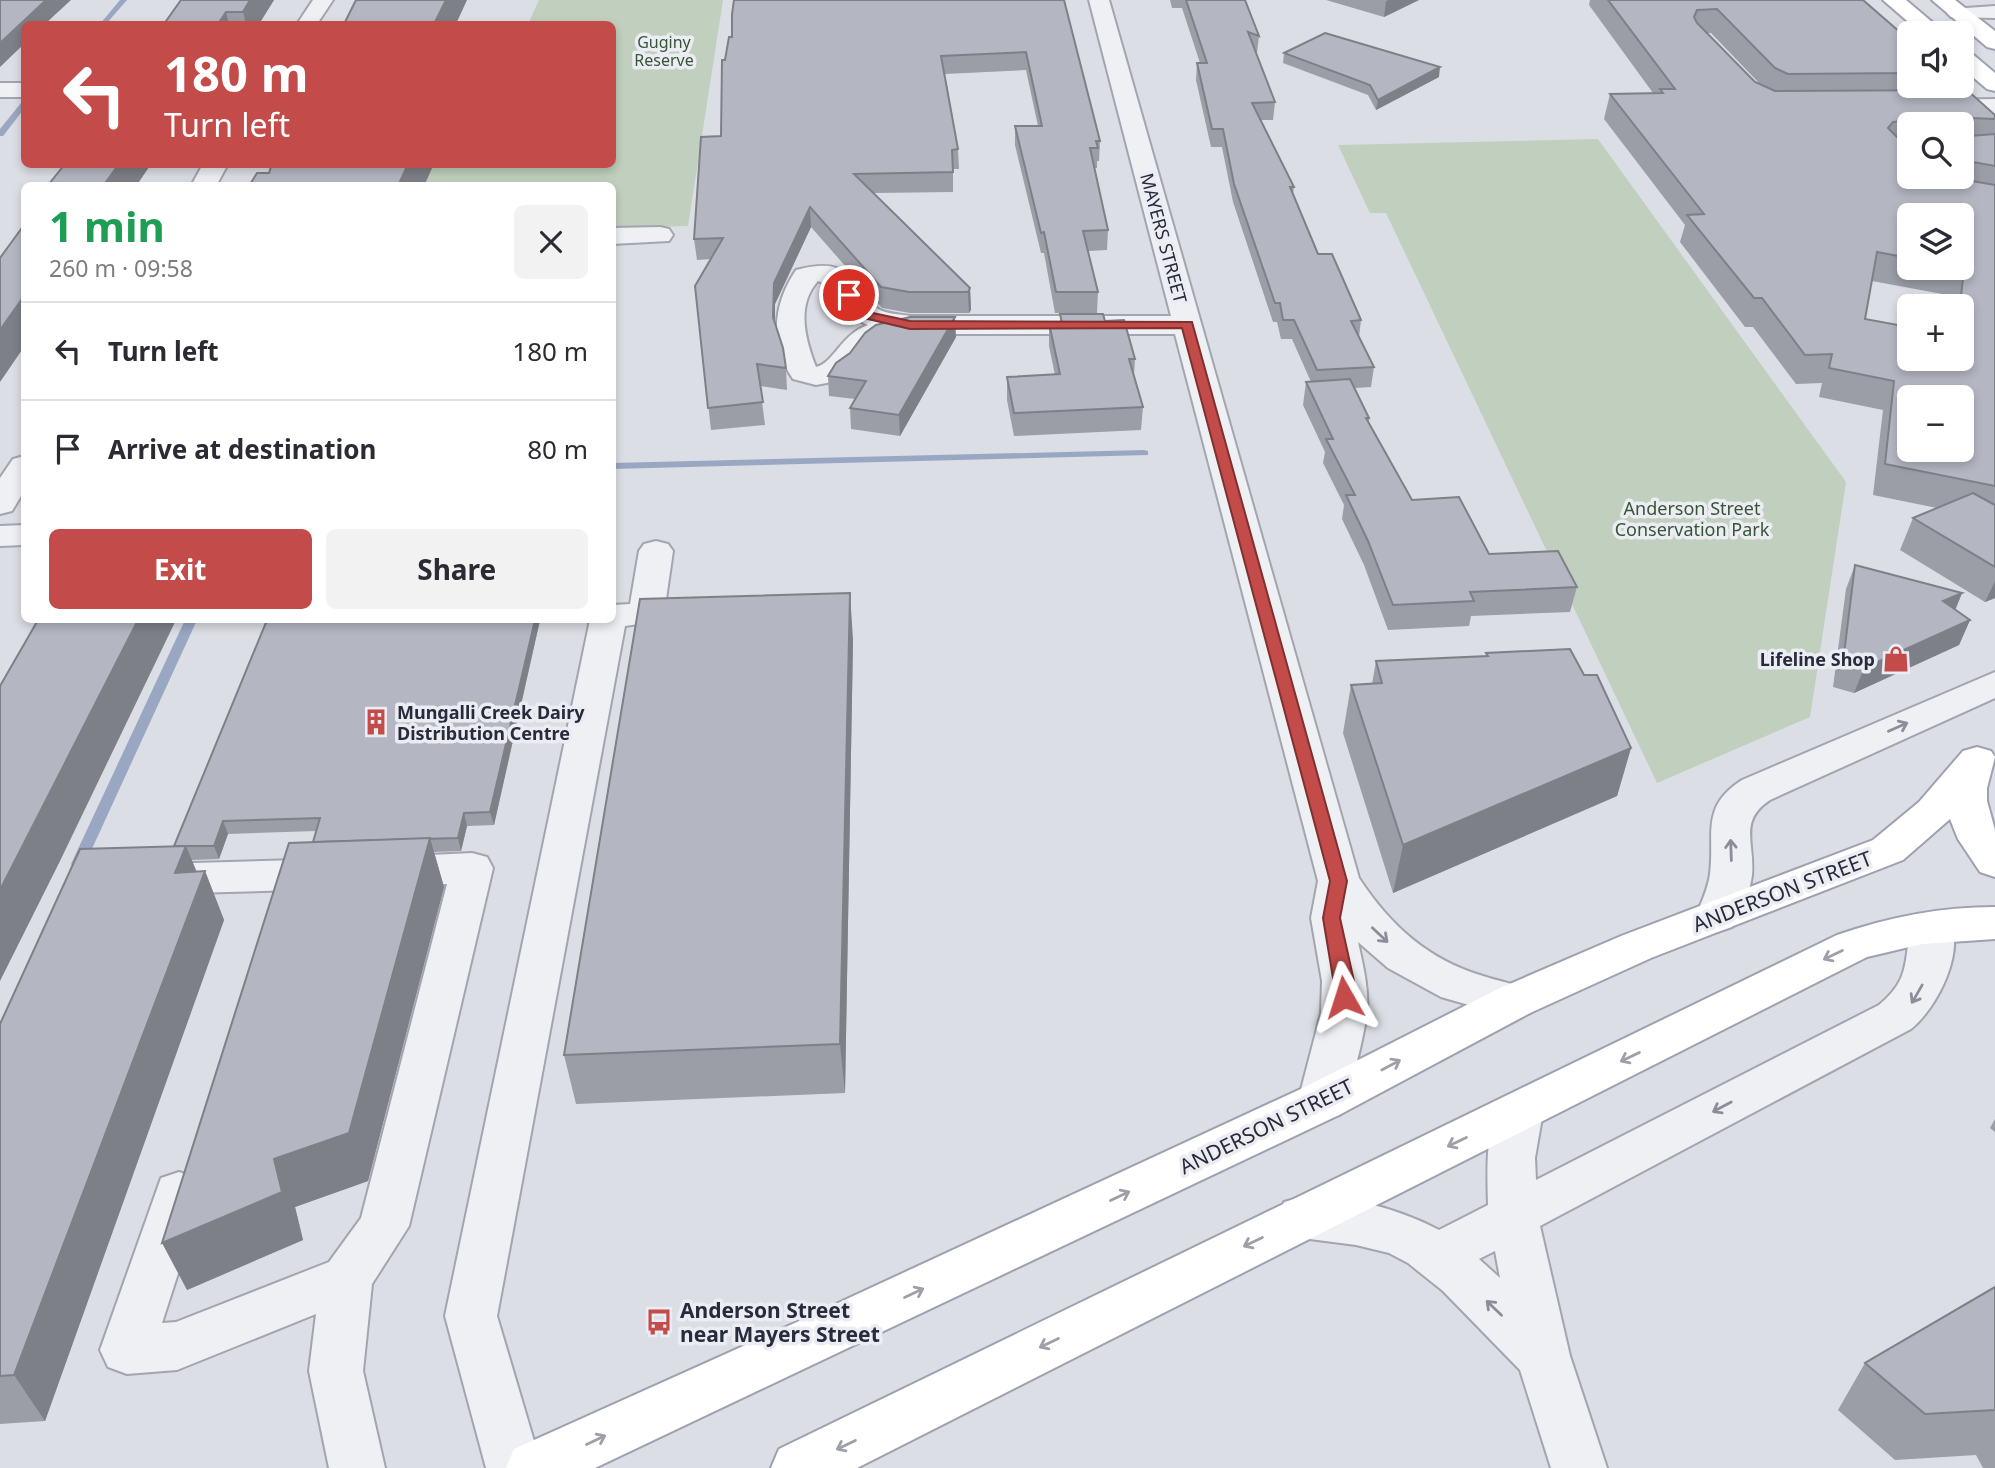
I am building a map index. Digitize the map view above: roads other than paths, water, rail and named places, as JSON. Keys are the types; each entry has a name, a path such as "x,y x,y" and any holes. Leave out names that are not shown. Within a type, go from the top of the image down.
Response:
{"main road":[{"path":"1893,0 1919,21"},
{"path":"1950,6 1995,42"},
{"path":"1974,67 1995,84"},
{"path":"1986,752 1966,783 1968,811 1980,841 1995,862"},
{"name":"ANDERSON STREET","path":"534,1468 816,1339 1322,1101 1514,1001 1636,947 1888,850 1933,812 1986,752"},
{"path":"799,1468 1852,946 1879,937 1933,928 1995,923"}],"street":[{"path":"309,21 323,0"},
{"name":"MAYERS STREET","path":"1099,0 1339,881 1373,930 1393,947 1448,982 1479,995 1514,1001"},
{"path":"1950,6 1995,12"},
{"path":"0,90 21,90"},
{"path":"1906,107 1995,106"},
{"path":"616,236 660,235"},
{"path":"910,325 1187,325"},
{"path":"0,504 21,471"},
{"path":"0,536 21,535"},
{"path":"616,615 646,613 656,551"},
{"path":"514,1468 471,1316 607,623"},
{"path":"1717,916 1731,875 1732,813 1747,794 1995,684"},
{"path":"126,880 277,896 472,868 384,1226 347,1278 336,1371 357,1468"},
{"name":"MAYERS STREET","path":"1322,1101 1344,1013 1344,981 1332,918 1339,881"},
{"path":"1437,1256 1895,1017 1921,992 1933,928"},
{"path":"1519,1112 1511,1158 1513,1216 1543,1356 1578,1468"},
{"path":"192,1153 127,1350 177,1346 347,1278"},
{"path":"1302,1217 1349,1222 1389,1231 1424,1246 1543,1356"}],"waterway":[{"path":"106,21 124,0"},
{"path":"0,134 21,109"},
{"path":"616,466 1144,453"},
{"path":"78,864 190,623"}],"place":[{"name":"Lifeline Shop","path":"1896,659"},
{"name":"Mungalli Creek Dairy Distribution Centre","path":"376,722"},
{"name":"Anderson Street near Mayers Street","path":"659,1322"}],"park label":[{"name":"Guginy Reserve","path":"664,51"},
{"name":"Anderson Street Conservation Park","path":"1692,518"}]}
